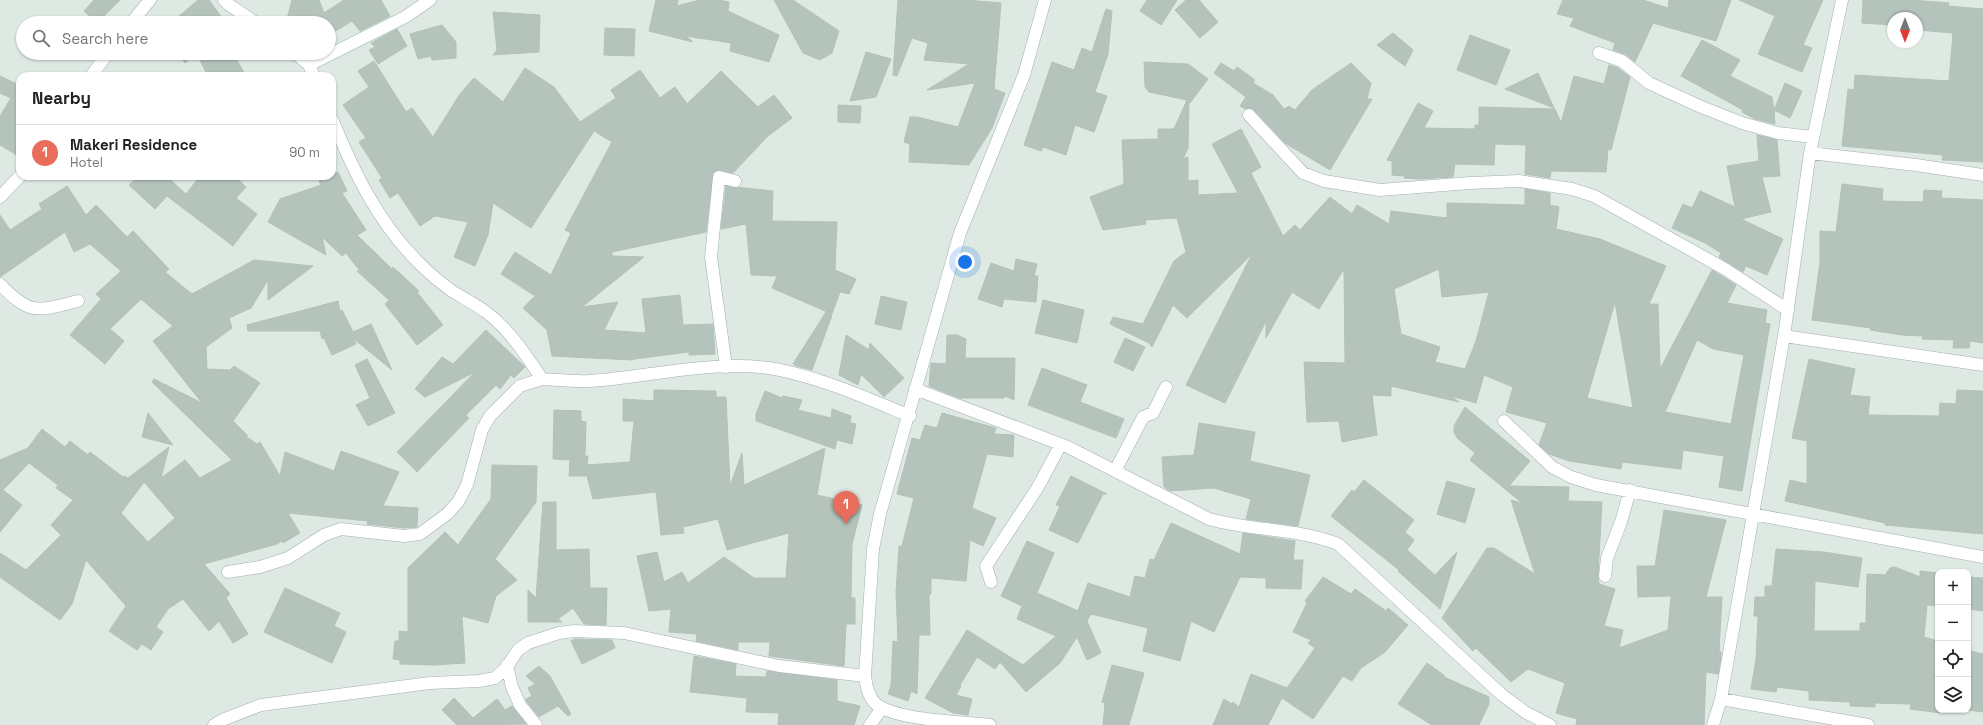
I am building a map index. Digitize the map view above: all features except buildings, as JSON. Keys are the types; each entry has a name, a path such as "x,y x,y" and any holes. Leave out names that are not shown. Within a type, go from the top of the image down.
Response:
{"street":[{"path":"137,16 150,0"},
{"path":"224,0 246,16"},
{"path":"336,56 405,17 430,0"},
{"path":"990,725 890,713 875,703 870,697 865,676 873,550 880,514 910,416 915,389 960,233 1024,75 1045,0"},
{"path":"1713,725 1720,699 1784,336 1810,153 1842,0"},
{"path":"1599,53 1622,62 1649,83 1699,106 1742,122 1778,133 1813,137"},
{"path":"95,72 103,60"},
{"path":"302,60 312,70 330,60"},
{"path":"1249,115 1303,173 1324,181 1380,190 1470,182 1519,181 1572,189 1594,196 1725,269 1788,310"},
{"path":"336,129 361,184 392,235 420,264 450,290 486,312 519,345 542,379"},
{"path":"1810,153 1916,165 1983,175"},
{"path":"726,367 711,257 719,177 734,181"},
{"path":"0,197 16,180"},
{"path":"0,284 14,299 26,307 37,309 54,307 78,301"},
{"path":"1784,336 1983,365"},
{"path":"228,572 260,567 288,558 324,535 341,529 404,536 420,534 447,514 458,502 467,485 482,430 490,416 520,386 542,379 589,381 726,367 775,369 844,389 910,416"},
{"path":"1115,471 1143,417 1153,413 1166,387"},
{"path":"915,389 1061,444 1209,519 1232,525 1317,536 1338,544 1502,695 1525,712 1550,725"},
{"path":"1504,420 1552,468 1571,477 1590,483 1983,557"},
{"path":"991,582 986,566 1038,487 1061,444"},
{"path":"1605,576 1607,558 1622,522 1630,490"},
{"path":"214,725 222,720 261,706 430,683 479,682 495,678 508,665 518,650 528,643 574,631 599,631 656,639 779,666 865,676"},
{"path":"508,665 512,687 520,705 536,725"},
{"path":"1720,699 1868,725"},
{"path":"870,725 882,708"}],"place":[{"name":"Makeri Residence","path":"846,524"}]}
